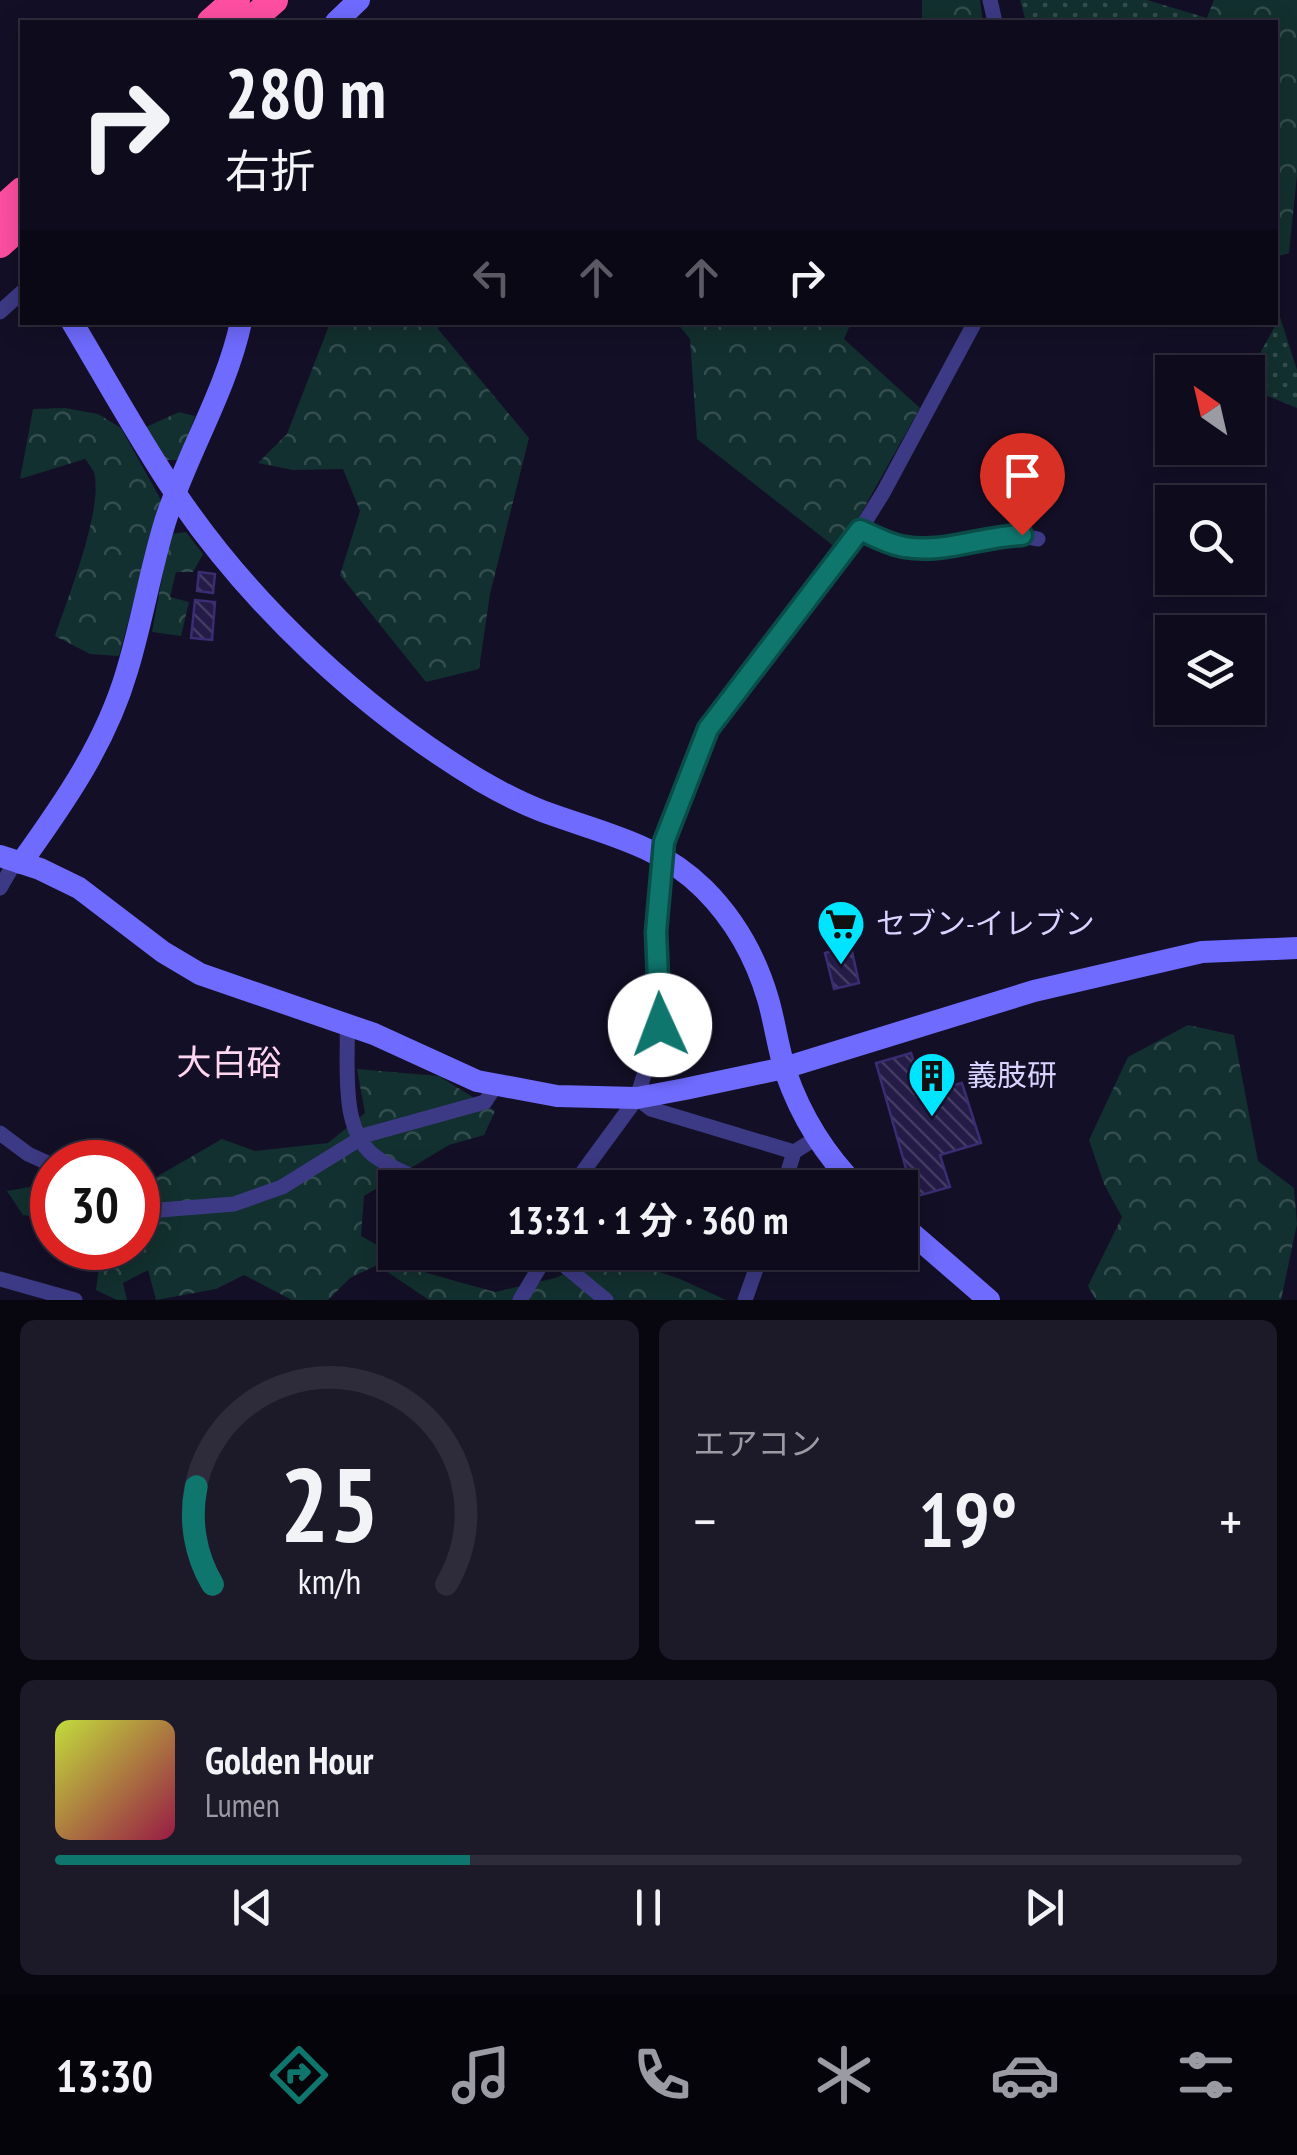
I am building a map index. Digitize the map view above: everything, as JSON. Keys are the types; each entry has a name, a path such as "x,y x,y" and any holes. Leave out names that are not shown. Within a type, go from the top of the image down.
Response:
{"highway":[{"path":"213,20 236,0"},
{"path":"250,20 274,0"},
{"path":"0,211 20,193"},
{"path":"0,244 20,226"}],"street":[{"path":"338,20 359,0"},
{"path":"0,312 20,294"},
{"path":"74,325 176,494 248,586 344,680 450,761 521,803 626,838 665,857 716,901 745,943 768,999 784,1068 798,1103 844,1170"},
{"path":"0,888 12,860 79,779 98,746 126,674 165,523 240,325"},
{"path":"584,1170 636,1098 660,1025 656,932 664,842 708,729 860,530 972,325"},
{"path":"860,530 902,547 931,549 999,536 1038,539"},
{"path":"12,860 80,888 163,952 200,974 374,1034 478,1081 557,1096 636,1098 784,1068 1034,992 1184,956 1297,948"},
{"path":"347,1025 351,1119 358,1139 375,1158 399,1170"},
{"path":"160,1210 234,1204 282,1187 358,1139 485,1102 496,1085"},
{"path":"636,1098 651,1109 794,1152"},
{"path":"0,1133 30,1155"},
{"path":"788,1170 794,1152 818,1137"},
{"path":"918,1239 989,1300"},
{"path":"520,1300 538,1270"},
{"path":"569,1270 606,1300"},
{"path":"745,1300 756,1270"},
{"path":"0,1279 75,1300"}],"green space":[{"path":"922,0 980,0 983,20 922,20"},
{"path":"1020,0 1147,0 1207,18 1206,20 1025,20"},
{"path":"1214,0 1297,0 1297,175 1289,253 1278,256 1278,20 1206,20"},
{"path":"1280,317 1297,370 1297,408 1265,395 1265,355 1259,355"},
{"path":"329,325 439,325 438,329 529,438 490,594 479,669 426,682 340,575 360,511 343,469 293,470 258,463 287,434"},
{"path":"679,325 850,325 844,339 920,408 840,551 697,439 690,339"},
{"path":"65,408 98,414 121,428 161,500 119,656 90,654 55,636 89,530 96,488 94,472 85,459 20,479 33,409"},
{"path":"179,412 195,416 179,460 163,460 146,427"},
{"path":"186,532 203,554 193,572 176,572 170,597 189,602 181,636 152,632 170,534"},
{"path":"1188,1025 1234,1035 1258,1161 1294,1188 1297,1224 1281,1300 1096,1300 1088,1286 1122,1217 1104,1184 1089,1140 1128,1057"},
{"path":"357,1069 439,1076 495,1111 484,1135 449,1145 407,1170 378,1170 378,1188 364,1196 361,1236 378,1246 378,1266 350,1278 328,1300 292,1300 244,1275 216,1289 156,1300 148,1270 160,1270 160,1175 222,1139 255,1151 328,1143 365,1113"},
{"path":"30,1187 30,1216 23,1215 7,1191"},
{"path":"99,1270 148,1270 123,1283 127,1300 117,1300 96,1290"},
{"path":"384,1270 422,1270 495,1292 572,1270 654,1270 726,1300 429,1300"}],"building":[{"path":"199,572 215,574 213,593 197,591"},
{"path":"195,600 215,602 212,640 191,638"},
{"name":"セブン-イレブン","path":"851,947 859,983 834,989 825,953"},
{"name":"義肢研","path":"911,1053 924,1093 962,1083 981,1143 940,1155 950,1187 918,1196 918,1170 906,1170 876,1063"}],"place":[{"name":"セブン-イレブン","path":"841,966"},
{"name":"義肢研","path":"932,1118"}],"district":[{"name":"大白硲","path":"229,1063"}],"route":[{"path":"660,1025 656,932 664,842 708,729 860,530 902,547 931,549 1022,535"}]}
